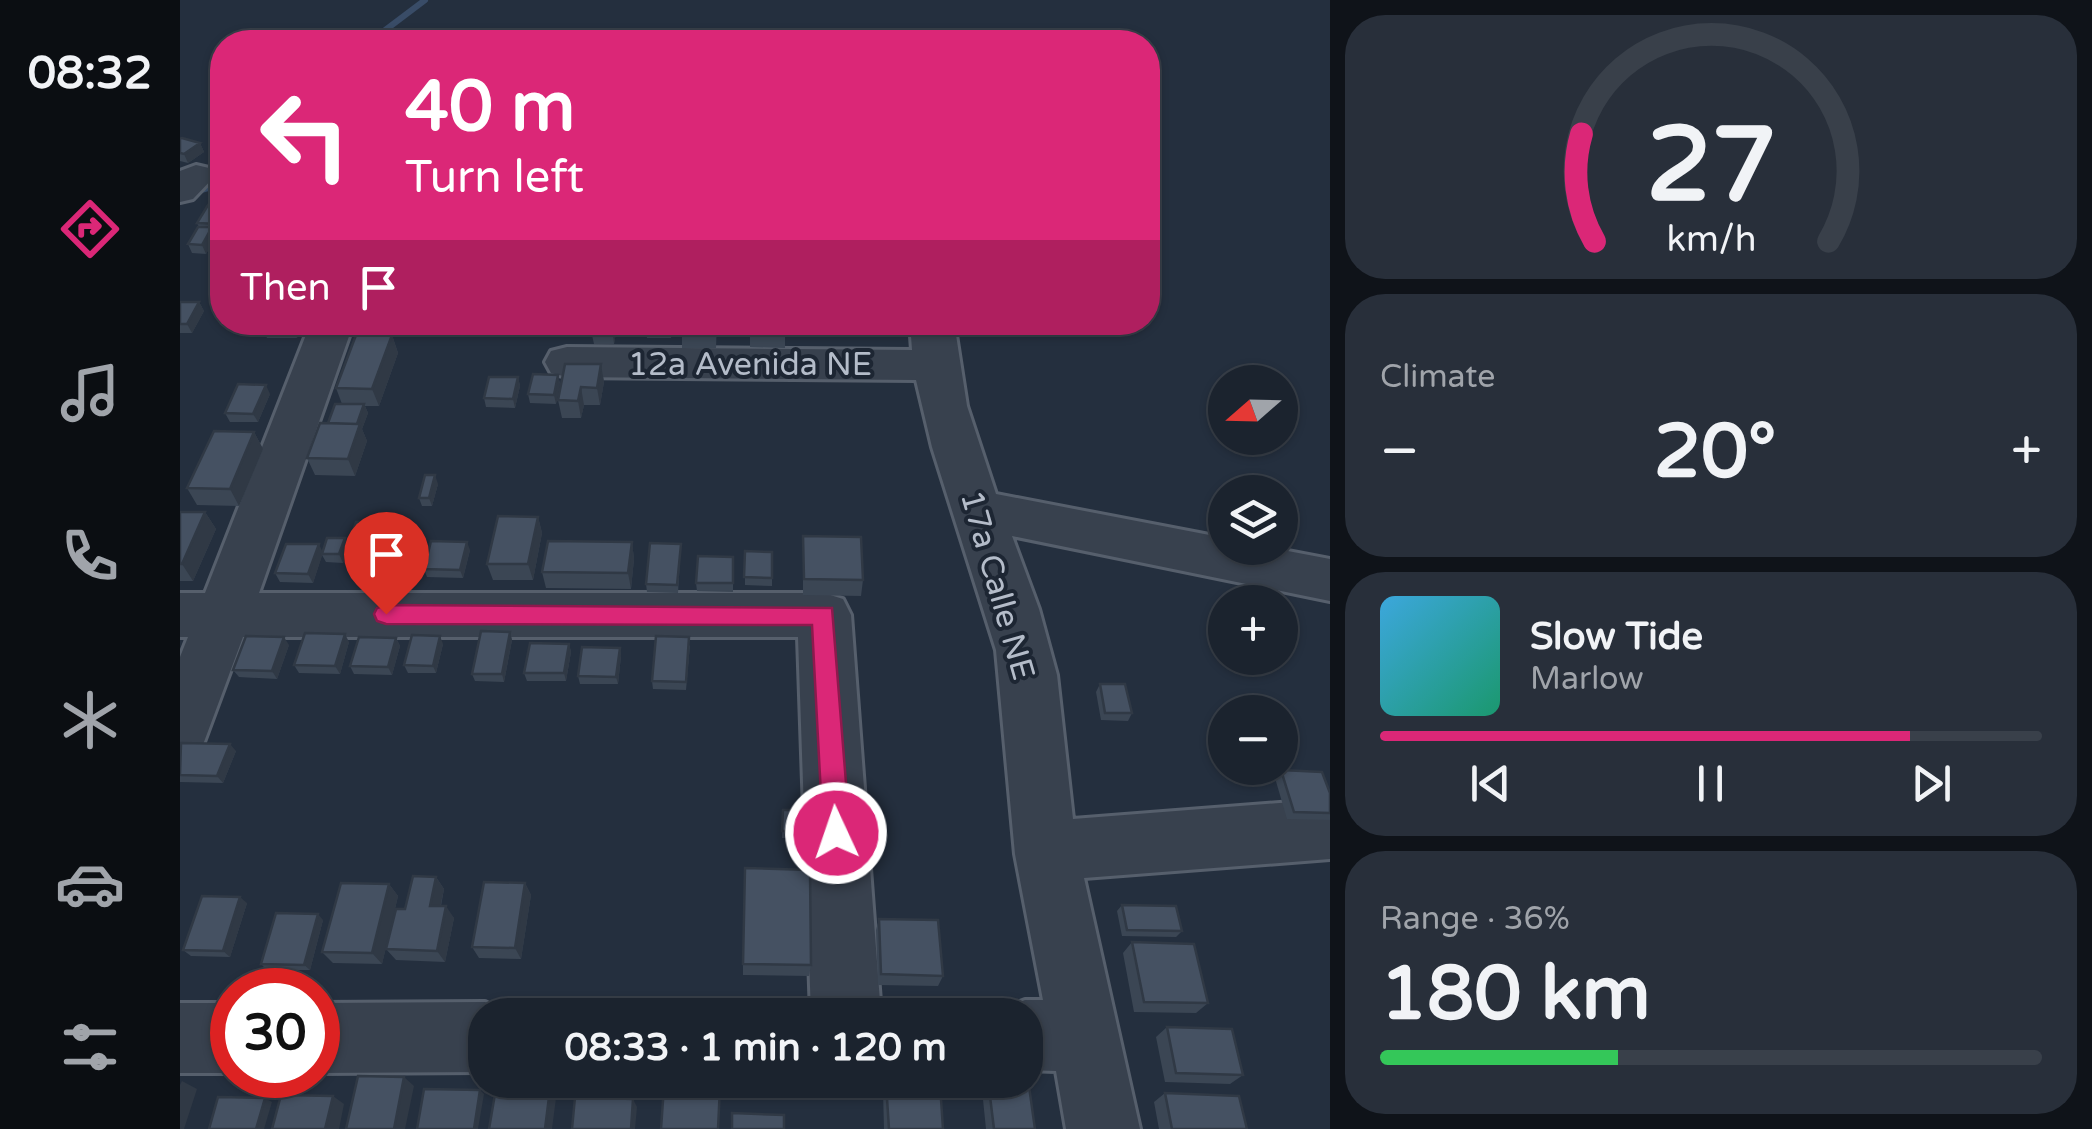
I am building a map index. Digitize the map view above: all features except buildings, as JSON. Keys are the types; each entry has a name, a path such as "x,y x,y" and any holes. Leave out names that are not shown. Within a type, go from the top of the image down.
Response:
{"street":[{"path":"180,172 196,176 180,191"},
{"path":"180,732 203,615 327,335"},
{"name":"12a Avenida NE","path":"567,362 932,344"},
{"name":"17a Calle NE","path":"932,344 950,434 980,510 1024,653 1047,851 1056,1035 1103,1129"},
{"path":"980,510 1330,580"},
{"path":"203,615 824,615 845,998"},
{"path":"1047,851 1330,829"},
{"path":"340,1038 468,1037"},
{"path":"180,1038 210,1038"}],"waterway":[{"path":"385,30 425,0"},
{"path":"184,195 180,196 210,187"}],"route":[{"path":"386,614 824,615 836,833"}]}
